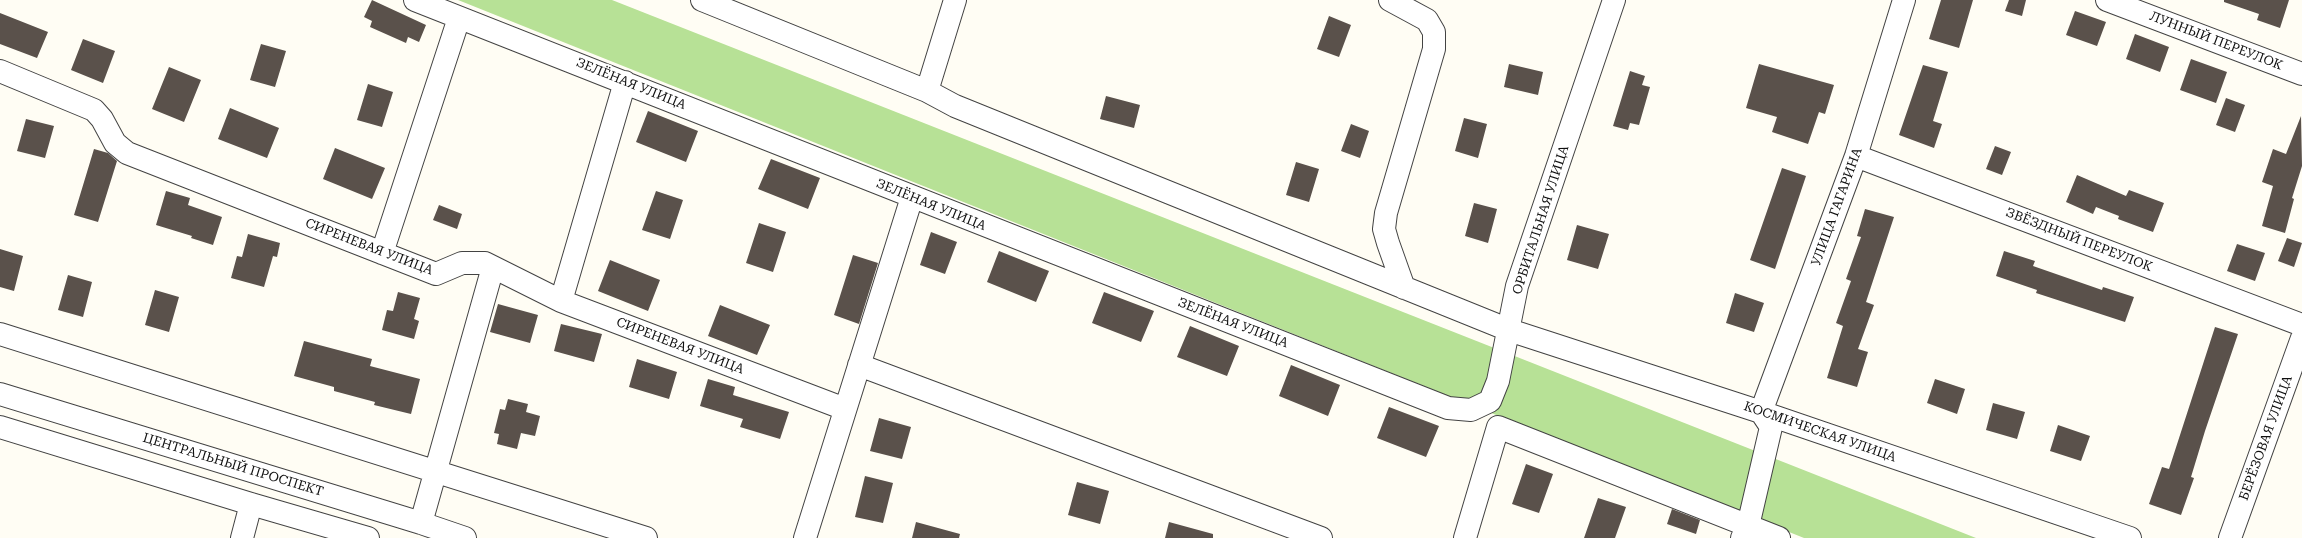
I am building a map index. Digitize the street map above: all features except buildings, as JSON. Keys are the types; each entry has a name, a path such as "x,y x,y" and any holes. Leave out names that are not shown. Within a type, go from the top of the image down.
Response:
{"street":[{"name":"ЗЕЛЁНАЯ УЛИЦА","path":"415,0 1448,408 1471,410"},
{"name":"КОСМИЧЕСКАЯ УЛИЦА","path":"702,0 927,91 955,106 1510,330 1761,412 2130,538"},
{"path":"927,91 956,0"},
{"path":"1390,0 1427,20 1434,32 1434,49 1386,213 1384,229 1404,288"},
{"name":"ОРБИТАЛЬНАЯ УЛИЦА","path":"1471,410 1490,401 1498,382 1510,330 1517,286 1614,0"},
{"name":"УЛИЦА ГАГАРИНА","path":"1761,412 1856,156 1904,0"},
{"name":"ЛУННЫЙ ПЕРЕУЛОК","path":"2107,0 2302,74"},
{"path":"382,253 459,18"},
{"name":"СИРЕНЕВАЯ УЛИЦА","path":"0,71 94,110 102,119 115,143 127,153 436,274 462,263 485,262 561,301 846,409"},
{"path":"561,301 625,82"},
{"name":"ЗВЁЗДНЫЙ ПЕРЕУЛОК","path":"1856,156 2302,325"},
{"path":"805,538 912,197"},
{"path":"431,530 436,472 493,266"},
{"path":"0,334 646,538"},
{"name":"БЕРЁЗОВАЯ УЛИЦА","path":"2230,538 2302,338"},
{"path":"859,365 1321,538"},
{"name":"ЦЕНТРАЛЬНЫЙ ПРОСПЕКТ","path":"0,394 431,530 465,538"},
{"path":"1471,410 1498,427 1745,532 1779,538"},
{"path":"1745,532 1771,427 1761,412"},
{"path":"0,427 251,504 368,538"},
{"path":"1465,538 1498,427"},
{"path":"242,538 251,504"}],"green space":[{"path":"458,0 612,0 1976,538 1804,538"}]}
